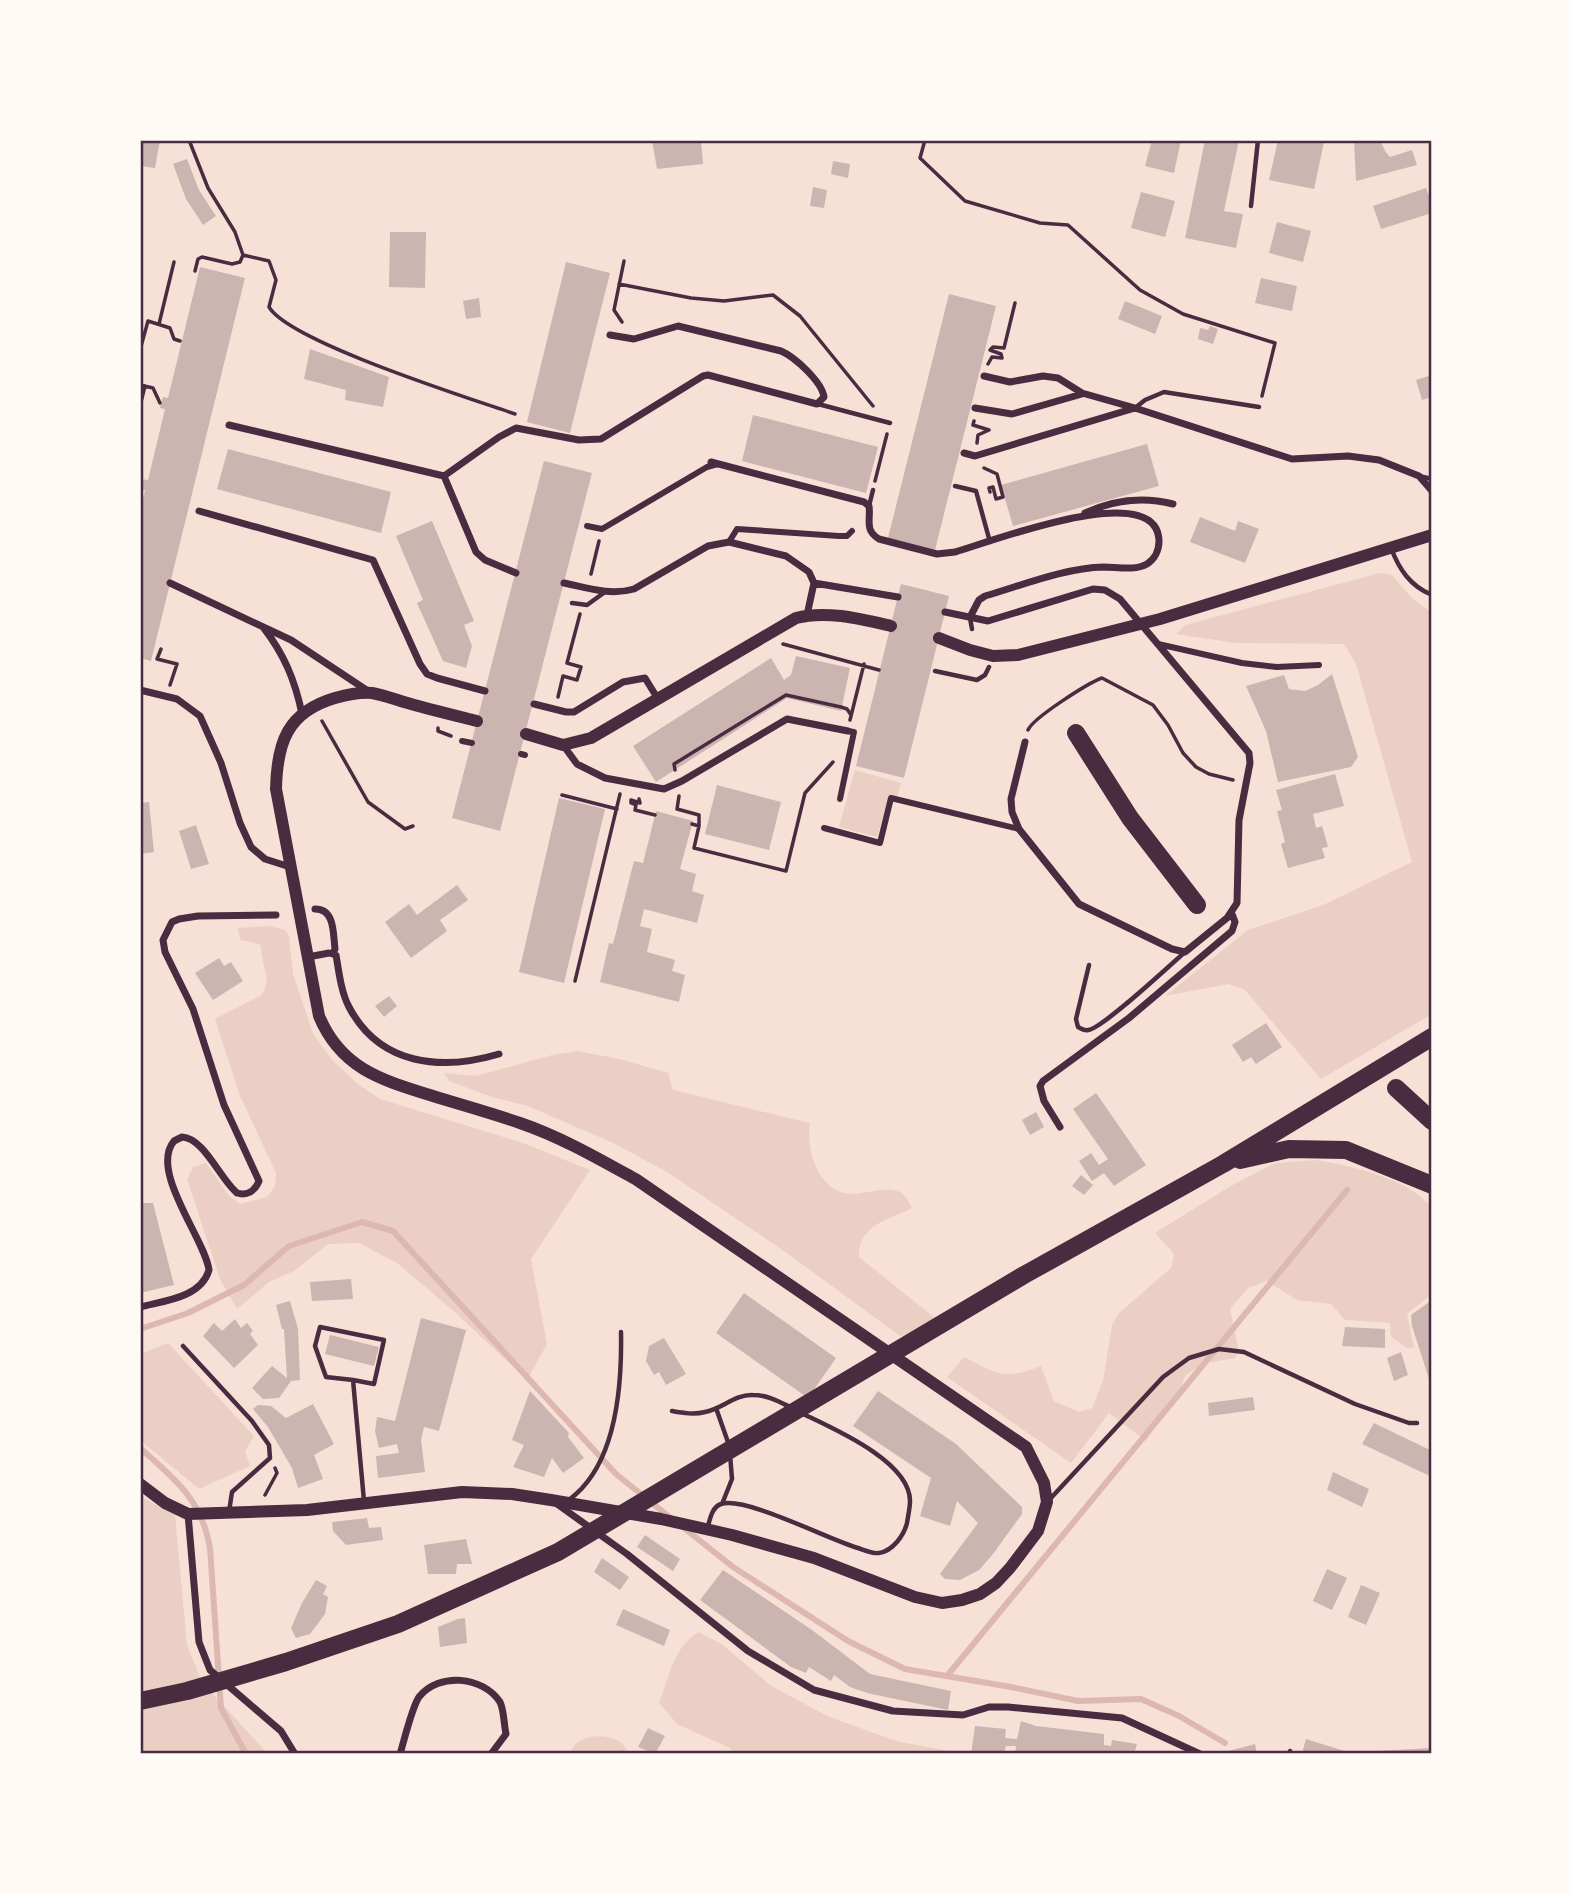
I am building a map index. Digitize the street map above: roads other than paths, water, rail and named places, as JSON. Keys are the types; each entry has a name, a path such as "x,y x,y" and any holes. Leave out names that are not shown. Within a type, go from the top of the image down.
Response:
{"highway":[{"path":"1076,733 1130,818 1197,905"},
{"path":"140,1701 187,1691 398,1624 558,1552 1024,1275 1223,1164 1432,1037"},
{"path":"1396,1088 1432,1121"},
{"path":"1223,1164 1289,1149 1346,1150 1432,1185"}],"street":[{"path":"229,425 444,476 516,428 579,440 601,439 708,375 817,404 824,397 821,388 799,362 781,351 678,327 634,339 610,335"},
{"path":"984,376 1010,382 1043,376 1058,378 1083,393 1292,459 1364,457 1379,460 1419,476 1432,491"},
{"path":"975,408 1013,414 1083,393"},
{"path":"964,453 975,456 1135,408"},
{"path":"587,526 602,529 714,463 858,500 869,506 868,526 872,534 879,539 937,554 990,542 1118,502 1148,499 1173,504"},
{"path":"444,476 476,552 485,560 516,573"},
{"path":"199,511 373,560 427,674 485,691"},
{"path":"970,617 979,600 985,596 1082,568 1138,567 1147,564 1159,548 1156,527 1149,519 1132,514 1081,515"},
{"path":"729,542 737,530 839,536 847,536 852,531"},
{"path":"939,638 993,656 1018,655 1160,619 1431,535"},
{"path":"564,583 619,593 634,589 708,546 729,542 786,556 809,572 814,583 807,615"},
{"path":"170,583 291,640 371,693 477,722"},
{"path":"814,583 898,597"},
{"path":"945,611 988,621 1093,589 1105,590 1119,599 1245,747 1250,758 1240,820 1237,903 1232,914 1185,952 1160,943 1079,904 1020,829 1012,812 1012,799 1025,742"},
{"path":"526,734 563,745 591,738 796,618 807,615 841,616 891,626"},
{"path":"260,624 285,658 308,710"},
{"path":"1158,644 1242,663 1277,667 1319,664"},
{"path":"534,704 574,712 623,682 645,678 658,699"},
{"path":"140,690 177,699 189,706 206,727 251,847 265,859 290,867"},
{"path":"140,1484 165,1503 188,1514 307,1510 462,1492 512,1494 566,1502 661,1519 814,1558 915,1597 942,1603 980,1594 996,1583 1038,1531 1047,1502 1044,1483 1026,1447 637,1180 583,1150 522,1124 379,1079 344,1054 324,1028 319,1016 276,789 276,768 287,731 308,710 342,695 371,693"},
{"path":"563,745 577,764 606,778 669,788 787,719 848,731 854,733 839,800"},
{"path":"462,741 471,743"},
{"path":"824,828 880,842 891,798 1020,829"},
{"path":"315,909 328,912 335,949 333,953"},
{"path":"1060,1127 1041,1093 1040,1086 1043,1082 1129,1018 1232,931 1235,922 1232,914"},
{"path":"140,1307 187,1295 206,1279 209,1270 171,1181 169,1153 174,1141 182,1137 195,1140 237,1193 249,1193 256,1189 259,1181 224,1105 193,1009 165,951 163,940 173,922 179,919 198,916 276,915"},
{"path":"308,957 333,953"},
{"path":"333,953 336,955 348,1006 361,1026 390,1049 413,1059 436,1063 472,1061 499,1054"},
{"path":"551,1500 628,1554 748,1651 814,1690 893,1711 962,1716 989,1707 1008,1707 1122,1718 1200,1754"},
{"path":"188,1514 200,1642 210,1670 281,1731 295,1754"},
{"path":"400,1754 419,1698 438,1684 456,1679 481,1685 500,1703 506,1734 491,1754"}],"lane":[{"path":"1251,206 1258,140"},
{"path":"1135,408 1145,400 1164,392 1259,407"},
{"path":"817,404 890,423"},
{"path":"1419,476 1432,479"},
{"path":"955,486 976,491 990,542"},
{"path":"869,506 873,489"},
{"path":"1391,547 1406,577 1415,586 1432,595"},
{"path":"572,603 582,606 592,604 605,592"},
{"path":"970,617 972,629"},
{"path":"935,671 978,680 985,675 989,667"},
{"path":"1089,965 1076,1019 1078,1027 1085,1031 1091,1030 1112,1014 1185,952"},
{"path":"320,1327 384,1340 374,1384 353,1380 326,1377 315,1346 320,1327"},
{"path":"566,1502 584,1486 610,1438 618,1396 621,1332"},
{"path":"183,1346 252,1421 269,1445 270,1458 232,1492 225,1513"},
{"path":"1047,1502 1163,1377 1189,1358 1219,1349 1244,1352 1356,1404 1409,1423 1417,1423"},
{"path":"353,1380 365,1503"},
{"path":"672,1411 686,1414 706,1412 738,1398 752,1395 770,1398 850,1437 884,1461 900,1477 910,1500 902,1535 888,1549 878,1553 846,1545 746,1506 722,1504 715,1508 707,1530"},
{"path":"716,1408 729,1443 732,1466 732,1479 722,1504"}],"waterway":[{"path":"947,1676 1347,1190"},
{"path":"140,1329 188,1313 244,1285 289,1246 362,1222 393,1231 616,1474 672,1519"},
{"path":"140,1448 185,1492 201,1516 210,1548 221,1708 246,1754"},
{"path":"684,1528 733,1567 848,1641 905,1669 1078,1701 1141,1699 1179,1716 1225,1743"}]}
